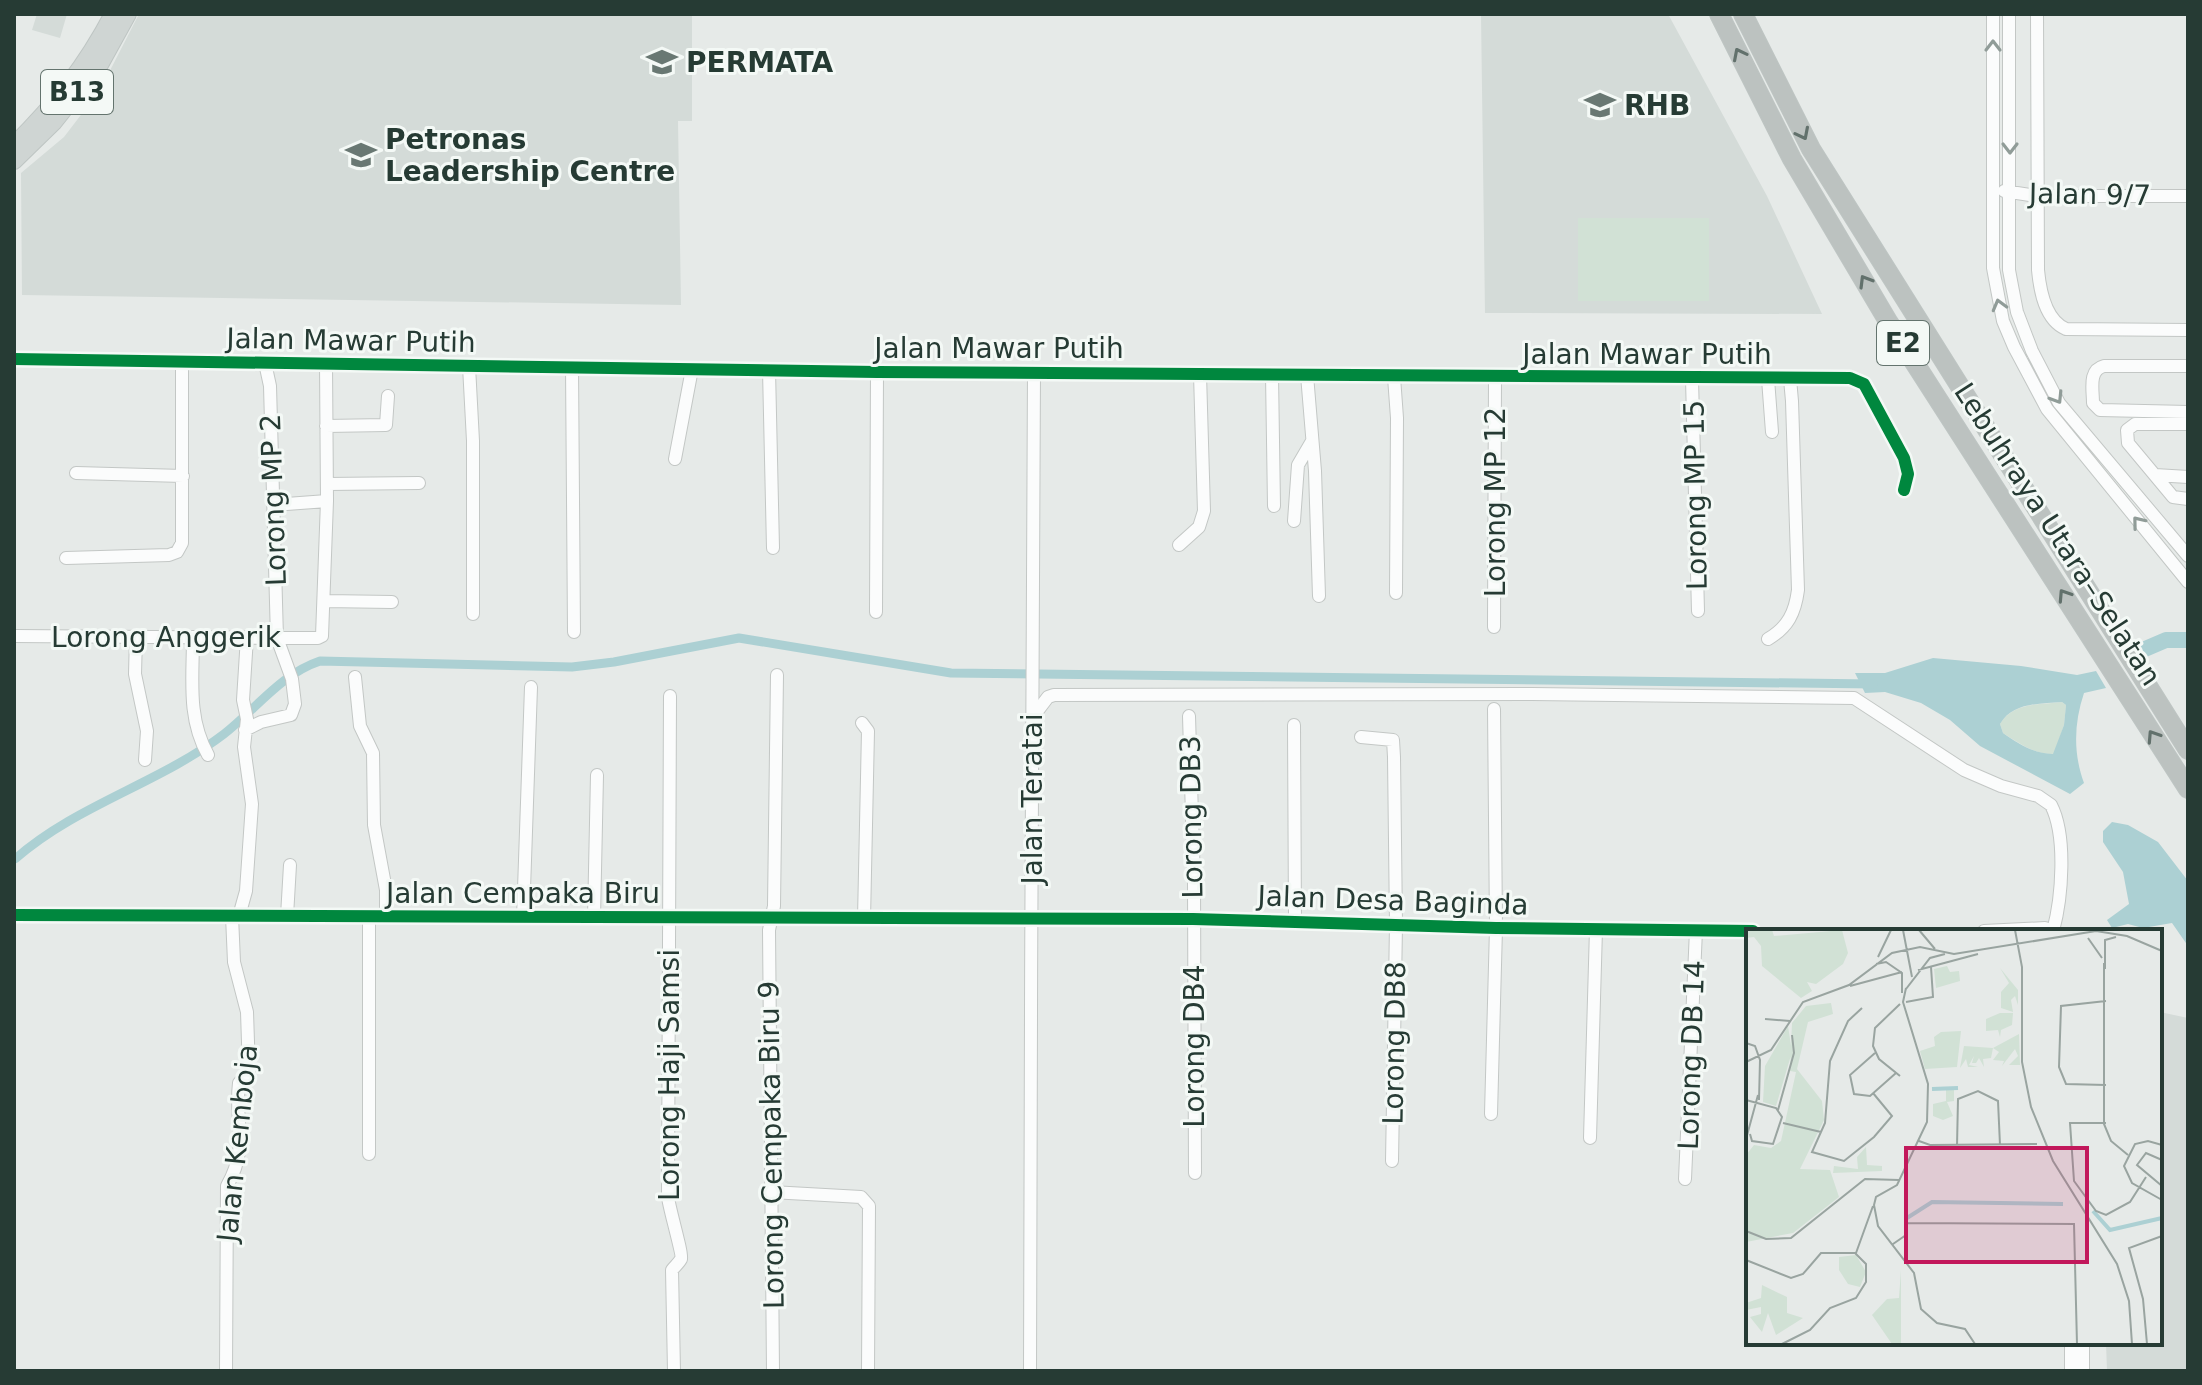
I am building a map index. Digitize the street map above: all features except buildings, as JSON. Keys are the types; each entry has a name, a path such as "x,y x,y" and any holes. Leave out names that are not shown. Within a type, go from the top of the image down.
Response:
{"highway":[{"name":"Lebuhraya Utara–Selatan","path":"1719,14 1792,159 1889,323 2188,789"},
{"name":"Lebuhraya Utara–Selatan","path":"1743,14 1811,149 2188,750"}],"main road":[{"name":"B13","path":"14,145 51,108 91,56 113,14"},
{"name":"B13","path":"14,161 54,122 101,63 128,14"}],"street":[{"path":"1993,14 1995,288 2003,321 2047,409 2188,582"},
{"path":"2009,14 2009,270 2017,312 2032,351 2059,403 2188,556"},
{"path":"2037,14 2039,283 2053,321 2066,329 2188,330"},
{"name":"Jalan 9/7","path":"1993,188 2036,196 2188,196"},
{"name":"Jalan Mawar Putih","path":"14,359 877,372 1850,378 1864,384 1904,458 1908,474 1904,490"},
{"path":"66,558 169,555 177,552 182,543 182,361"},
{"name":"Lorong MP 2","path":"246,719 261,722 291,715 295,704 290,674 277,638 270,386 265,363"},
{"path":"326,364 325,601 392,602"},
{"path":"469,366 473,441 473,614"},
{"path":"2188,366 2104,366 2093,374 2093,403 2100,410 2188,412"},
{"path":"572,367 574,632"},
{"path":"675,459 692,369"},
{"path":"769,370 773,548"},
{"path":"876,612 877,372"},
{"name":"Jalan Teratai","path":"1030,1371 1034,372"},
{"path":"1179,545 1199,527 1204,511 1200,374"},
{"path":"1272,375 1274,506"},
{"path":"1307,375 1319,596"},
{"path":"1394,377 1397,418 1396,593"},
{"name":"Lorong MP 12","path":"1494,627 1495,377"},
{"name":"Lorong MP 15","path":"1692,379 1698,611"},
{"path":"1768,379 1772,432"},
{"path":"1768,639 1787,625 1797,603 1790,379"},
{"path":"326,426 386,425 388,396"},
{"path":"2188,424 2135,424 2127,430 2128,443 2173,497 2188,499"},
{"path":"1294,521 1298,465 1312,441"},
{"path":"76,473 183,476"},
{"path":"2155,475 2188,477"},
{"path":"327,484 419,483"},
{"path":"273,505 327,501"},
{"path":"2159,546 2188,534"},
{"name":"Lorong Anggerik","path":"14,636 318,638 324,631 325,601"},
{"path":"136,636 135,674 147,731 145,760"},
{"path":"193,637 193,712 205,751"},
{"name":"Jalan Kemboja","path":"226,1371 227,1186 238,1166 241,1143 238,1087 249,1072 247,1012 234,962 236,916 246,891 252,804 244,747 247,637"},
{"name":"Lorong Cempaka Biru 9","path":"773,1371 769,946 777,675"},
{"path":"355,677 360,726 373,753 374,825 386,890 386,917"},
{"path":"523,918 531,687"},
{"path":"1032,718 1048,697 1054,695 1532,694 1854,698 1964,770 2001,786 2038,796 2051,805 2058,831 2061,883 2060,906 2050,929"},
{"name":"Lorong Haji Samsi","path":"670,696 668,1197 681,1251 681,1258 672,1270 674,1371"},
{"path":"1491,1114 1496,928 1494,709"},
{"name":"Lorong DB3","path":"1189,716 1193,919"},
{"path":"862,723 868,731 864,919"},
{"path":"1294,725 1295,921"},
{"name":"Lorong DB8","path":"1361,737 1393,740 1396,925 1392,1161"},
{"path":"594,918 597,775"},
{"path":"287,916 290,865"},
{"name":"Jalan Cempaka Biru","path":"14,915 1032,919"},
{"path":"369,917 369,1154"},
{"name":"Jalan Desa Baginda","path":"1032,919 1193,919 1496,928 1746,931"},
{"name":"Lorong DB4","path":"1193,919 1195,1173"},
{"path":"1590,1138 1596,929"},
{"name":"Lorong DB 14","path":"1685,1179 1696,930"},
{"path":"771,1192 861,1197 866,1200 869,1206 868,1371"},
{"path":"2071,1345 2071,1371"},
{"path":"2083,1345 2083,1371"}],"shaded area":[{"path":"37,14 67,14 60,38 32,30"},
{"name":"Petronas Leadership Centre","path":"139,14 692,14 692,121 678,121 681,305 22,295 21,173 64,137 100,90"},
{"name":"RHB","path":"1481,14 1668,14 1767,196 1822,314 1485,313"},
{"path":"2162,1012 2188,1018 2188,1371 2107,1371 2106,1345 2162,1345"}],"green space":[{"path":"1578,218 1709,218 1709,301 1578,301"},
{"path":"2062,702 2066,705 2064,725 2054,754 2033,750 2003,733 2000,724 2012,712 2028,706"}],"water":[{"path":"1933,658 2077,675 2096,671 2106,688 2084,693 2078,716 2077,749 2084,783 2070,794 1980,746 1950,720 1921,703 1885,692 1865,693 1855,673 1885,673","holes":["2062,702 2066,705 2064,725 2053,754 2033,750 2003,733 2000,724 2020,708"]},
{"path":"2112,822 2128,825 2158,842 2188,881 2188,946 2172,923 2143,928 2128,924 2112,928 2107,920 2129,904 2123,872 2103,842 2103,831"}],"waterway":[{"path":"15,859 64,824 199,751 224,734 293,674 320,661 572,667 739,638 951,673 1873,684"},
{"path":"2145,649 2166,640 2188,640"}],"cycle path":[{"path":"14,359 877,372 1850,378 1864,384 1904,458 1908,474 1904,490"},
{"path":"14,915 1193,919 1496,928 1746,931"}],"place":[{"name":"PERMATA","path":"662,62"},
{"name":"RHB","path":"1600,105"},
{"name":"Petronas Leadership Centre","path":"361,155"}]}
